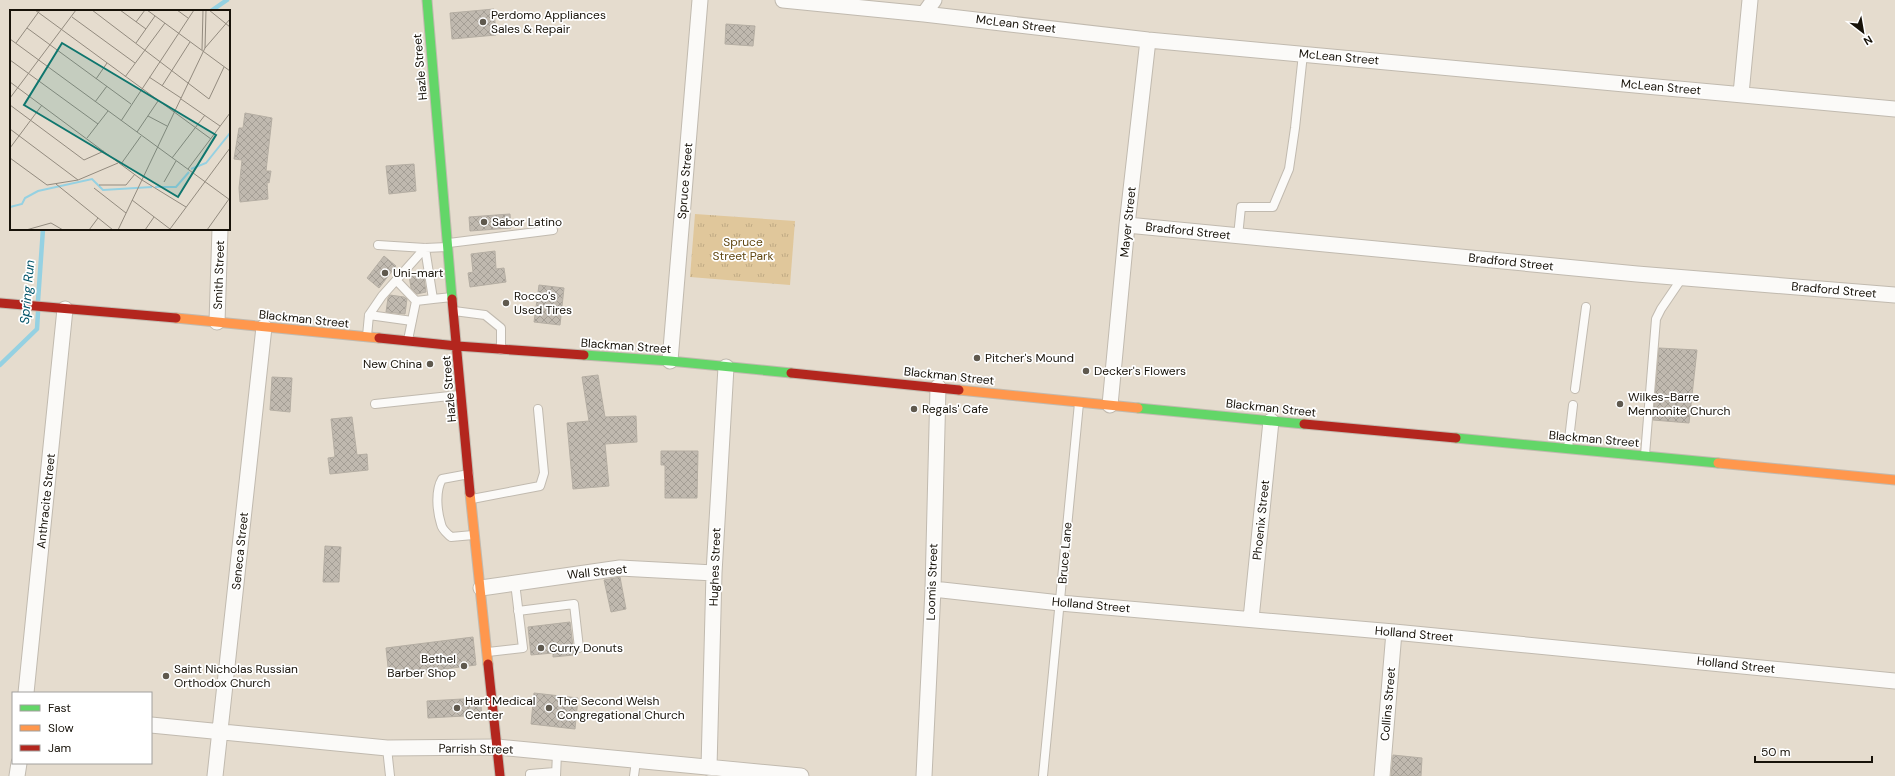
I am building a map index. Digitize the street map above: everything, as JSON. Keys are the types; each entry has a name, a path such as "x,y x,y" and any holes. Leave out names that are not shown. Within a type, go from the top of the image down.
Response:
{"main road":[{"name":"Hazle Street","path":"427,0 460,395 470,474 500,776"},
{"name":"Blackman Street","path":"0,303 217,322 408,342 501,350 670,361 1270,421 1895,480"}],"street":[{"name":"Spruce Street","path":"670,361 700,0"},
{"name":"McLean Street","path":"783,0 924,14 1148,40 1895,109"},
{"path":"924,14 934,0"},
{"path":"1741,94 1750,0"},
{"name":"Mayer Street","path":"1110,405 1127,225 1148,40"},
{"name":"Bradford Street","path":"1127,225 1682,278 1895,295"},
{"name":"Smith Street","path":"217,322 220,230"},
{"name":"Anthracite Street","path":"26,692 65,309"},
{"name":"Seneca Street","path":"216,776 264,327"},
{"name":"Hughes Street","path":"709,768 714,573 726,367"},
{"name":"Loomis Street","path":"924,776 933,589 938,387"},
{"name":"Phoenix Street","path":"1251,619 1270,421"},
{"name":"Wall Street","path":"481,588 620,568 714,573"},
{"name":"Holland Street","path":"933,589 1060,603 1394,632 1895,681"},
{"name":"Collins Street","path":"1382,776 1394,632"},
{"name":"Parrish Street","path":"152,725 387,748 497,747 801,776"},
{"path":"17,776 19,764"}],"lane":[{"path":"1238,236 1241,207 1273,207 1289,169 1303,54"},
{"path":"378,246 425,248 553,230"},
{"path":"366,337 369,315 382,296 425,248"},
{"path":"425,248 433,299"},
{"path":"1644,456 1656,319 1660,309 1682,278"},
{"path":"396,281 416,302"},
{"path":"416,302 452,297"},
{"path":"408,342 416,302"},
{"path":"1575,389 1586,307"},
{"path":"454,311 485,315 501,328 501,350"},
{"path":"369,315 412,321"},
{"path":"375,404 460,395"},
{"name":"Bruce Lane","path":"1042,776 1079,402"},
{"path":"1568,449 1573,404"},
{"path":"472,499 540,486 544,473 538,409"},
{"path":"470,474 442,479 438,485 437,494 441,525 444,531 451,537 476,535"},
{"path":"488,652 523,648 515,583"},
{"path":"518,611 574,604 579,648"},
{"path":"387,748 390,776"},
{"path":"530,776 530,774 555,774 556,753"},
{"path":"634,776 636,761"}],"green space":[{"name":"Spruce Street Park","path":"695,214 795,221 790,285 690,277"}],"building":[{"path":"494,9 496,35 452,39 450,13"},
{"path":"726,24 755,26 753,46 725,44"},
{"path":"245,113 272,118 266,171 271,171 269,183 267,182 268,199 240,202 239,188 242,160 234,159 239,128 243,128"},
{"path":"414,164 416,191 389,194 386,166"},
{"path":"510,214 511,228 470,231 469,217"},
{"path":"495,251 496,269 504,268 506,282 470,287 468,273 473,272 471,254"},
{"path":"384,256 396,266 379,288 367,278"},
{"path":"423,271 426,292 417,294 411,288 409,275"},
{"path":"539,285 564,288 560,325 534,322"},
{"path":"390,295 404,297 407,299 405,314 386,312 388,298"},
{"path":"1659,348 1697,350 1689,423 1653,420"},
{"path":"598,375 605,417 636,416 637,442 605,444 609,486 573,489 567,423 589,421 582,377"},
{"path":"272,377 292,378 290,412 270,410"},
{"path":"352,417 357,455 367,454 368,470 330,474 328,458 335,457 331,419"},
{"path":"661,451 698,451 697,498 665,498 665,465 661,465"},
{"path":"325,546 341,547 339,582 323,582"},
{"path":"620,577 626,609 611,612 604,580"},
{"path":"570,622 574,655 553,657 553,653 531,655 528,627"},
{"path":"473,637 476,665 389,676 386,648"},
{"path":"534,693 578,698 575,729 531,724"},
{"name":"Hart Medical Center","path":"480,698 482,715 428,718 427,701"},
{"path":"1393,755 1422,758 1421,776 1391,776"}],"waterway":[{"name":"Spring Run","path":"212,10 227,0"},
{"name":"Spring Run","path":"38,301 43,230"},
{"name":"Spring Run","path":"0,365 37,329 38,312"}],"traffic: fast":[{"path":"427,0 452,299"},
{"path":"584,355 670,361 791,373"},
{"path":"1138,408 1304,424"},
{"path":"1456,438 1718,463"}],"traffic: slow":[{"path":"176,318 379,338"},
{"path":"959,390 1138,408"},
{"path":"1718,463 1895,480"},
{"path":"470,493 488,664"}],"traffic: jam":[{"path":"452,299 470,493"},
{"path":"0,303 176,318"},
{"path":"379,338 457,346 584,355"},
{"path":"791,373 959,390"},
{"path":"1304,424 1456,438"},
{"path":"488,664 500,776"}],"place":[{"name":"Perdomo Appliances Sales & Repair","path":"483,22"},
{"name":"Sabor Latino","path":"484,222"},
{"name":"Uni-mart","path":"385,273"},
{"name":"Rocco's Used Tires","path":"506,303"},
{"name":"Pitcher's Mound","path":"977,358"},
{"name":"New China","path":"430,364"},
{"name":"Decker's Flowers","path":"1086,371"},
{"name":"Wilkes-Barre Mennonite Church","path":"1620,404"},
{"name":"Regals' Cafe","path":"914,409"},
{"name":"Curry Donuts","path":"541,648"},
{"name":"Bethel Barber Shop","path":"464,666"},
{"name":"Saint Nicholas Russian Orthodox Church","path":"166,676"},
{"name":"Hart Medical Center","path":"457,708"},
{"name":"The Second Welsh Congregational Church","path":"549,708"}]}
